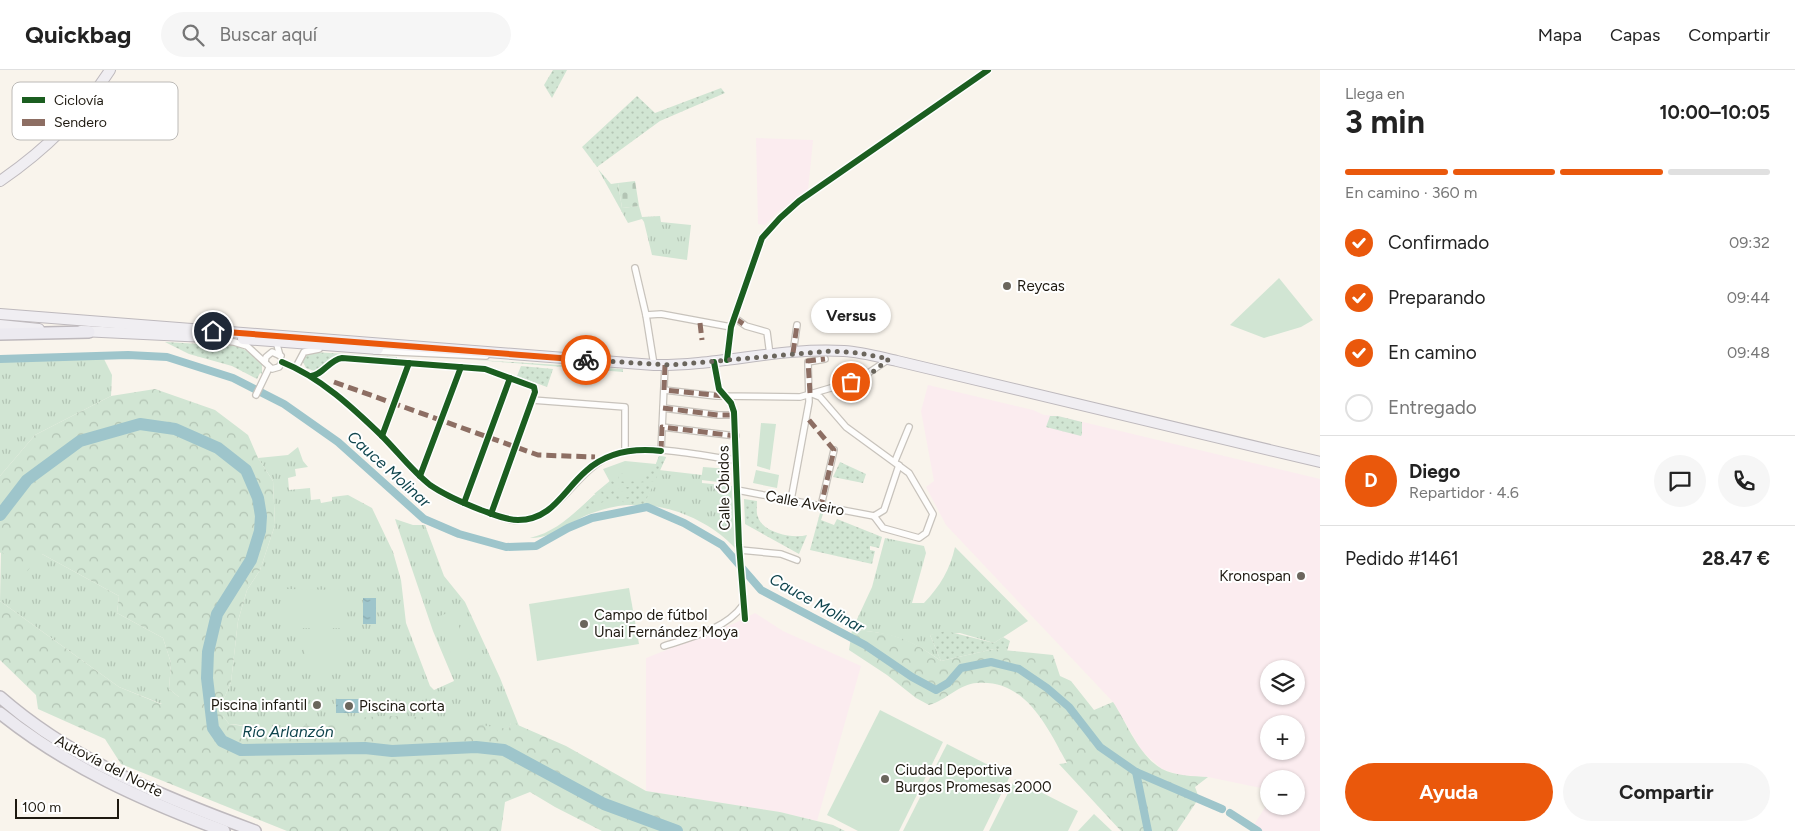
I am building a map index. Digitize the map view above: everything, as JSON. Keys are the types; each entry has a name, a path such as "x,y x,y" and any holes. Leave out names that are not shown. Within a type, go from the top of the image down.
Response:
{"highway":[{"path":"101,82 110,70"},
{"path":"0,181 52,140"},
{"path":"0,314 418,346 436,349"},
{"path":"0,325 365,348 436,349 654,365 714,362 793,353 846,351 889,359 1320,462"},
{"path":"0,334 89,332"},
{"name":"Autovía del Norte","path":"0,697 45,732 122,776 255,831"},
{"name":"Autovía del Norte","path":"0,713 45,746 79,766 174,813 224,831"}],"street":[{"path":"727,360 731,327 762,238 780,218 799,201 988,70"},
{"path":"635,268 646,315 654,365"},
{"path":"646,315 660,314 731,327"},
{"path":"735,318 746,326 767,332 770,355"},
{"path":"793,353 797,325"},
{"path":"231,332 241,336 270,338 278,342 281,359 277,368 269,368"},
{"path":"188,336 241,344 256,352 269,368"},
{"path":"296,367 304,352 314,348 468,356 484,356 494,353"},
{"path":"265,362 269,353 277,353 281,359 311,376 382,436 420,476 438,490 491,514 512,520 540,516 555,506 592,466 606,458 625,452 661,451 736,460"},
{"path":"311,376 318,374 339,358 485,369 535,389 491,514"},
{"path":"791,500 810,393 808,361 825,359"},
{"path":"664,390 724,396 797,397 858,380 889,359"},
{"name":"Calle Óbidos","path":"714,362 719,389 731,403 734,415 736,490 745,619"},
{"path":"382,436 409,363"},
{"path":"661,451 665,365"},
{"path":"420,476 461,367"},
{"path":"256,395 269,368"},
{"path":"318,374 318,382"},
{"path":"464,503 510,378"},
{"path":"810,393 820,397 846,427 897,463 909,474 933,514 926,533 919,538 886,529 878,524 874,516 884,510 897,463 909,428"},
{"path":"532,400 626,407 625,452"},
{"path":"663,408 718,415 734,415"},
{"path":"662,427 736,436"},
{"path":"821,506 834,450"},
{"name":"Calle Aveiro","path":"736,490 874,516"},
{"path":"740,550 781,554 797,560"},
{"path":"664,646 727,622 737,614 744,604"}],"shaded area":[{"path":"756,138 813,140 808,190 778,212 765,225 758,224"},
{"path":"928,385 1033,410 1044,415 1058,416 1320,479 1320,831 1263,831 1254,825 1260,815 1305,815 1305,770 1260,770 1260,788 1208,777 1179,775 1162,769 1142,751 1113,702 946,525 926,487 934,481 921,411"},
{"path":"755,613 783,631 861,666 817,821 780,812 646,791 646,658 733,624"}],"green space":[{"path":"553,70 567,70 552,98 544,85"},
{"path":"721,88 725,93 660,121 597,167 582,147 637,96 655,113"},
{"path":"598,169 611,184 618,183 622,208 639,206 642,217 660,216 661,222 691,225 687,260 652,255 644,222 642,219 628,223"},
{"path":"635,181 639,206 622,208 618,183"},
{"path":"1279,278 1313,320 1301,327 1264,338 1230,325"},
{"path":"165,342 238,346 262,364 262,374 260,373 257,379 232,366 189,354"},
{"path":"313,352 397,357 397,360 341,355 334,357 317,372 306,368 303,362 305,355"},
{"path":"102,355 112,375 111,396 35,435 0,476 0,359"},
{"path":"464,359 623,369 623,372"},
{"path":"521,366 553,369 547,387 517,376"},
{"path":"155,389 215,410 248,435 258,458 273,481 275,525 260,570 247,590 238,621 231,682 223,701 223,716 229,724 283,727 369,717 404,716 509,729 511,722 566,746 646,791 780,812 833,825 845,831 602,831 530,792 505,802 501,831 287,831 121,764 105,739 38,709 36,695 0,660 0,601 119,687 161,704 179,704 179,697 169,689 171,663 163,638 117,613 119,596 42,554 22,577 2,552 0,553 0,476 35,435 111,396"},
{"path":"1050,416 1082,422 1081,436 1046,427"},
{"path":"761,423 776,424 770,470 757,466"},
{"path":"298,447 303,461 308,467 295,469 296,476 288,478 289,490 310,488 311,500 320,499 321,503 332,501 332,497 348,495 372,508 393,552 401,580 406,623 430,686 434,690 454,681 433,631 395,519 413,525 425,525 444,576 465,602 500,678 519,726 511,723 509,729 324,724 274,728 229,724 223,716 223,701 231,682 238,621 247,590 260,570 275,525 273,481 258,458 288,455"},
{"path":"659,456 666,457 644,505 623,505 601,510 587,515 553,533 538,538 530,538 553,529 563,522 610,482 603,469 625,461 656,464"},
{"path":"659,456 666,457 655,481 627,484 618,482 619,474 622,473 625,480 642,479 652,464 656,464"},
{"path":"840,462 866,474 863,483 833,477"},
{"path":"703,467 729,469 727,483 701,480"},
{"path":"659,470 702,475 702,483 732,486 735,548 716,531 694,518 669,509 644,505"},
{"path":"756,470 779,475 777,488 753,483"},
{"path":"611,480 616,484 614,494 610,494 614,488 613,484 608,485 602,491 610,499 573,515 594,495 594,502 601,502 601,495 594,494"},
{"path":"653,484 644,505 629,505 614,497 616,493 621,498 629,497 629,490 617,492 620,486"},
{"path":"744,499 757,501 758,517 761,523 772,531 794,536 807,535 799,554 745,524"},
{"path":"820,513 823,514 821,520 834,525 837,519 882,537 879,548 870,546 870,550 875,551 872,564 810,550"},
{"path":"885,538 924,546 926,553 912,603 924,603 935,590 944,577 955,547 1028,621 994,643 960,633 930,635 941,661 920,647 899,638 852,630 872,587"},
{"path":"1,551 42,554 119,596 117,613 163,638 171,663 169,689 179,697 180,704 162,704 119,687 0,601"},
{"name":"Campo de fútbol Unai Fernández Moya","path":"629,588 639,644 537,661 529,604"},
{"path":"286,589 346,590 346,628 286,628"},
{"path":"453,611 471,658 455,664 437,617"},
{"path":"852,630 878,632 900,638 941,661 994,649 1053,655 1060,676 1071,681 1094,710 1113,702 1146,756 1154,763 1162,769 1173,773 1208,777 1195,787 1199,798 1177,831 1121,831 1059,764 1067,763 1043,721 1022,697 1009,689 994,684 977,683 964,686 942,700 929,705 916,698 887,675 849,650"},
{"path":"946,631 994,643 1003,637 1010,641 1007,651 994,649 941,661 930,635"},
{"path":"305,632 344,632 344,671 305,671"},
{"path":"237,693 255,693 255,722 236,722"},
{"name":"Ciudad Deportiva Burgos Promesas 2000","path":"880,710 943,742 899,831 858,831 827,815"},
{"name":"Ciudad Deportiva Burgos Promesas 2000","path":"947,744 1010,776 983,831 903,831"},
{"name":"Ciudad Deportiva Burgos Promesas 2000","path":"1015,779 1078,811 1068,831 989,831"},
{"name":"Ciudad Deportiva Burgos Promesas 2000","path":"1094,814 1112,831 1078,831"}],"water":[{"path":"363,598 376,598 376,624 363,624"},
{"name":"Piscina corta","path":"336,699 362,699 362,713 336,713"}],"waterway":[{"name":"Cauce Molinar","path":"0,359 128,355 167,357 233,378 284,404 338,442 424,519 459,534 506,547 536,546 568,528 592,518 647,507 684,523 722,545 761,590 865,645 912,677 936,690 948,683 961,668 991,662 1019,669 1047,688 1069,707 1100,747 1136,772 1222,809"},
{"name":"Río Arlanzón","path":"0,515 27,480 80,441 140,424 175,429 218,448 246,470 258,498 261,516 260,531 251,560 217,614 208,652 207,678 213,728 222,741 241,750 365,748 392,751 476,747 504,750 604,804 677,831"},
{"path":"1136,772 1148,831"},
{"name":"Cauce Molinar","path":"1230,813 1258,831"}],"marked path":[{"path":"735,318 746,326"},
{"path":"700,323 702,340"},
{"path":"793,353 797,325"},
{"path":"810,393 808,361 825,359"},
{"path":"665,365 664,390 724,396"},
{"path":"334,382 538,455 595,457"},
{"path":"663,408 718,415 734,415"},
{"path":"809,420 834,450 821,506"},
{"path":"661,451 662,427 736,436"}],"cycle path":[{"path":"727,360 731,327 762,238 799,201 988,70"},
{"path":"311,376 319,373 337,359 342,358 485,369 534,387 535,392 491,514"},
{"path":"282,362 310,376 348,404 430,485 461,502 508,519 530,519 548,510 586,471 603,459 631,451 661,451"},
{"path":"714,362 719,389 731,403 734,412 739,545 745,619"},
{"path":"382,436 409,363"},
{"path":"420,476 461,367"},
{"path":"464,503 510,378"}],"way so far":[{"path":"586,360 671,365 808,351 846,351 889,359 875,371 851,382"}],"place":[{"name":"Reycas","path":"1007,286"},
{"name":"Versus","path":"851,382"},
{"name":"Kronospan","path":"1301,576"},
{"name":"Campo de fútbol Unai Fernández Moya","path":"584,624"},
{"name":"Piscina infantil","path":"317,705"},
{"name":"Piscina corta","path":"349,706"},
{"name":"Ciudad Deportiva Burgos Promesas 2000","path":"885,779"}],"route":[{"path":"213,331 276,334 436,349 586,360"}]}
